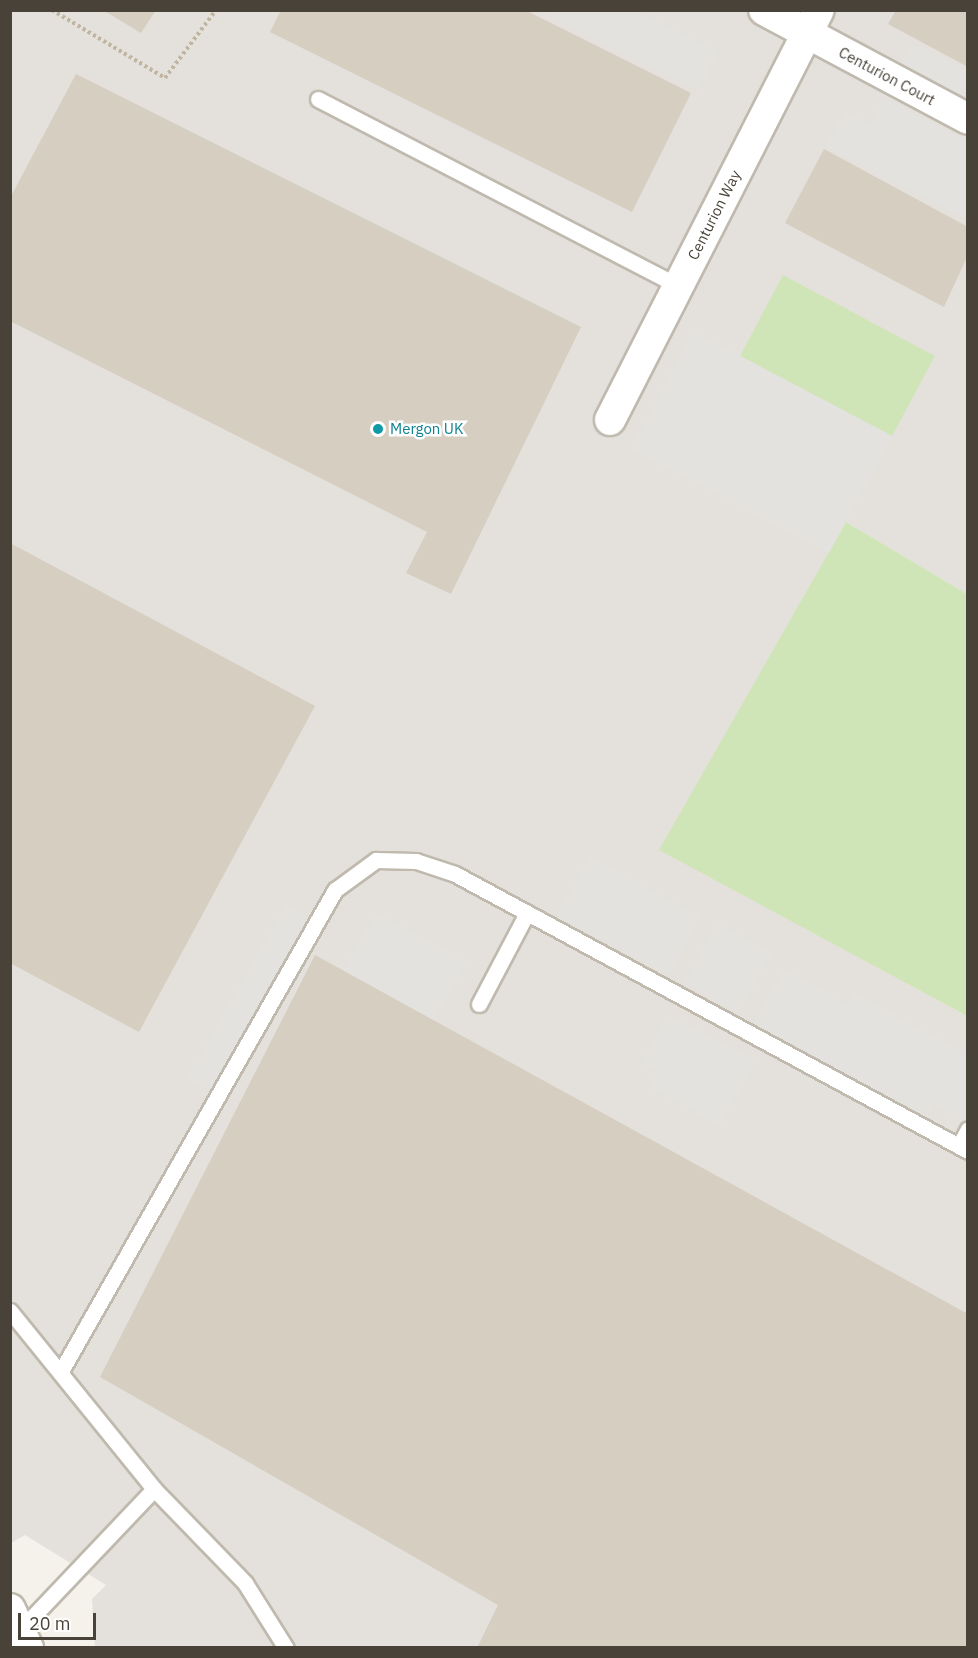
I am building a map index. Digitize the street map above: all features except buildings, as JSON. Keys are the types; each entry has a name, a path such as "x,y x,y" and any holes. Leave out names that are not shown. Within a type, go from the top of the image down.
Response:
{"street":[{"name":"Centurion Court","path":"764,10 813,22 968,119"},
{"name":"Centurion Way","path":"609,420 813,22"}],"lane":[{"path":"318,99 678,286"},
{"path":"61,1371 335,890 376,860 416,861 455,874 963,1149 968,1129"},
{"path":"479,1004 527,913"},
{"path":"10,1311 61,1371 154,1489 245,1583 286,1647"},
{"path":"19,1628 154,1489"}],"path":[{"path":"52,10 165,78 216,10"}],"shaded area":[{"path":"10,11 967,11 967,594 846,522 829,553 860,958 967,1016 967,1647 95,1647 92,1599 106,1585 25,1535 11,1543"},
{"path":"540,11 636,11 718,52 699,90"},
{"path":"914,43 967,71 967,103 901,68"},
{"path":"884,98 967,141 967,219 826,146 845,111 870,124"},
{"path":"693,331 892,436 829,553 631,449"},
{"path":"589,857 700,917 668,975 557,915"},
{"path":"286,905 310,919 212,1091 188,1078"},
{"path":"377,913 467,962 433,1020 343,970"},
{"path":"718,923 772,954 738,1013 684,982"},
{"path":"784,969 848,1005 855,993 967,1055 967,1125 934,1106 926,1119 754,1023"},
{"path":"668,1014 755,1061 720,1125 650,1087 658,1072 641,1063"}],"green space":[{"path":"783,275 935,356 892,436 740,356"},
{"path":"846,522 967,594 967,1016 659,850"}],"place":[{"name":"Mergon UK","path":"378,429"}]}
